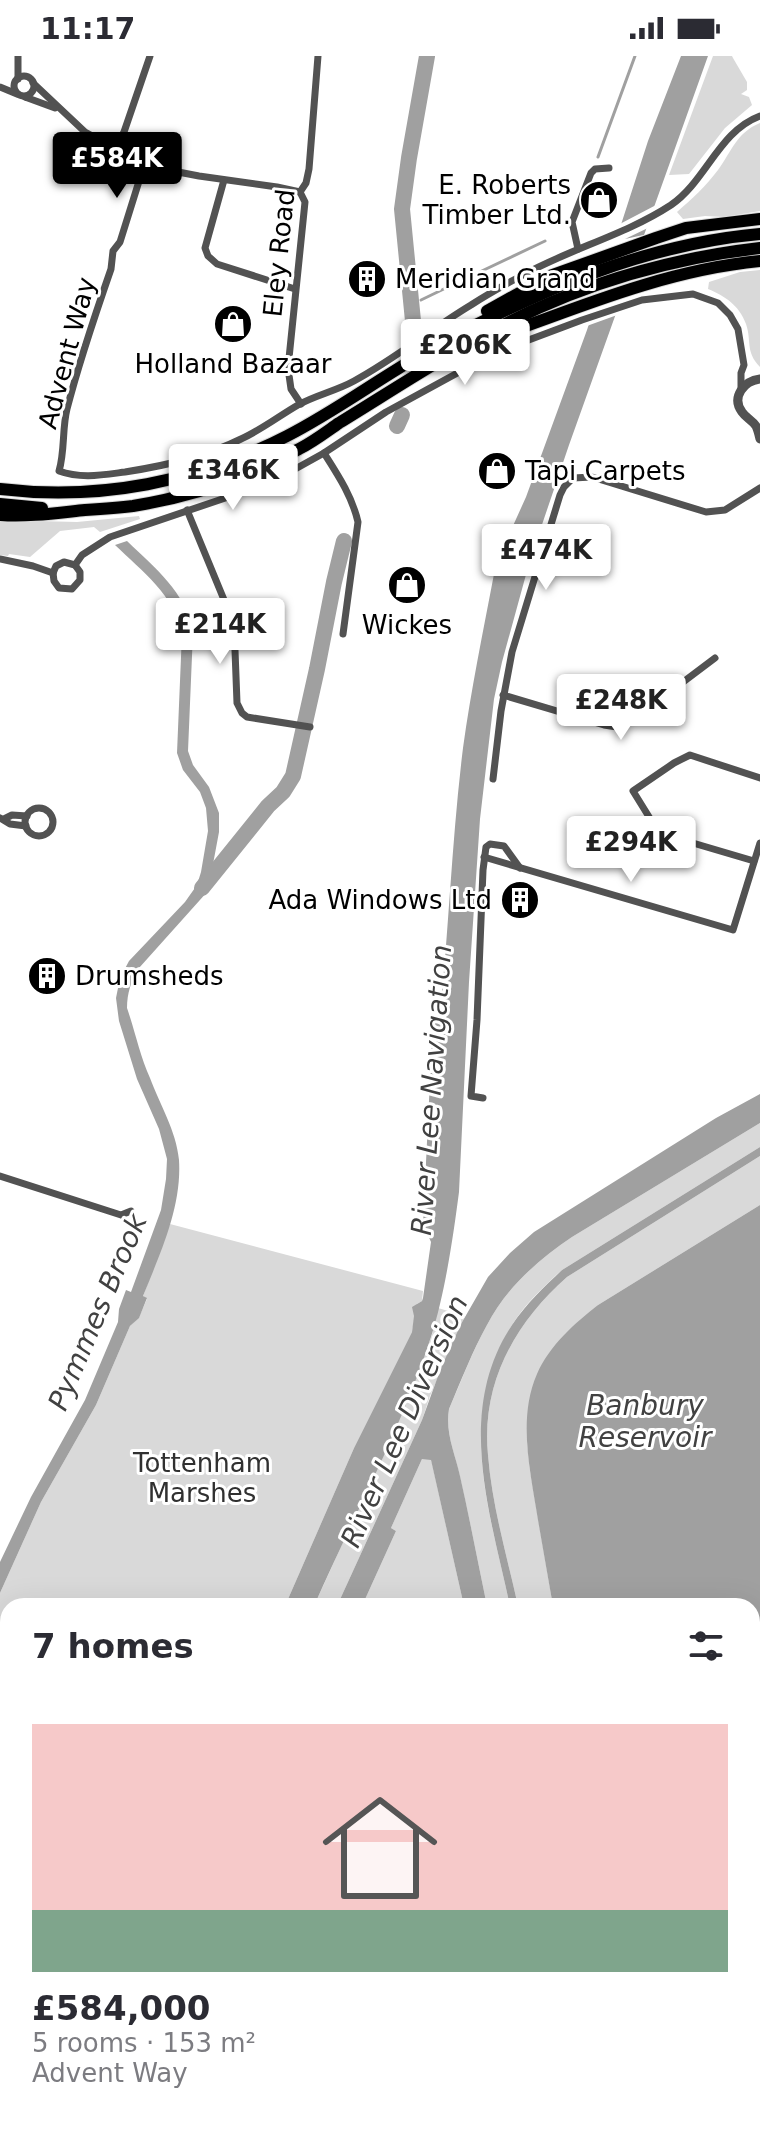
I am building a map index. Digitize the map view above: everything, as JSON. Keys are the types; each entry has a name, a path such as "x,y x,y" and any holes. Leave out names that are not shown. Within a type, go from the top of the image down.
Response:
{"highway":[{"path":"0,489 77,493 129,488 201,472 288,436 538,281 686,228 760,219"},
{"path":"441,343 507,309 606,268 665,250 760,234"},
{"path":"0,515 42,515 132,506 223,483 302,448 449,356 513,320 564,297 670,263 760,248"},
{"path":"449,356 561,312 641,285 700,269 760,261"},
{"path":"0,504 93,509"}],"street":[{"path":"18,56 14,87 22,96"},
{"path":"114,149 124,132 150,56"},
{"name":"Eley Road","path":"301,404 288,382 305,202 300,192 309,169 318,56"},
{"path":"0,87 24,77 29,78 85,132 147,166 300,192"},
{"path":"22,96 32,91 33,83"},
{"path":"0,87 60,111"},
{"name":"Advent Way","path":"147,166 140,178 120,242 113,251 111,269 68,406 59,471 81,477 178,462 240,440 301,404 351,383 472,304 540,266 646,221 675,202 731,136 751,119 760,116"},
{"path":"578,249 572,222 586,185 595,169 609,168"},
{"path":"224,180 205,248 208,256 217,264 295,289"},
{"path":"75,565 82,555 102,541 251,488 324,453 386,412 494,353 642,300 693,294 718,303 730,315 738,329 744,365 738,396 740,409 755,423 760,439"},
{"path":"744,365 760,378"},
{"path":"741,389 760,378"},
{"path":"749,419 760,421"},
{"path":"324,453 343,482 358,522 343,634"},
{"path":"493,779 503,695 512,652 564,487 573,478 592,477 706,512 725,510 760,488"},
{"path":"187,510 234,624 239,708 247,717 307,726"},
{"path":"0,559 53,573"},
{"path":"64,562 75,565 80,572 80,580 72,589 59,588 53,573 56,566 64,562"},
{"path":"503,695 617,727 630,722 715,658"},
{"path":"754,861 659,833 633,791 690,755 760,778"},
{"path":"34,809 44,809 51,815 53,823 47,833 31,833 26,826 27,816 34,809"},
{"path":"2,818 27,816"},
{"path":"2,818 10,824 26,826"},
{"path":"484,857 733,930 760,843"},
{"path":"483,1098 471,1096 486,847 490,844 504,846 520,868"},
{"path":"0,1176 121,1215 131,1211"}],"green space":[{"path":"713,56 732,56 747,82 747,90 741,94 749,97 752,105 725,128 689,174 669,175"},
{"path":"760,123 760,211 683,219 677,212 713,176 740,137"},
{"path":"760,270 760,367 752,356 748,330 740,312 726,298 708,289 709,282 740,272"},
{"path":"139,516 140,519 100,532 94,527 60,531 30,557 0,555 0,520 77,522"},
{"path":"760,1123 760,1147 562,1270 512,1325 495,1360 485,1394 481,1429 487,1499 508,1598 485,1598 449,1435 449,1409 487,1325 504,1299 535,1265 572,1237"},
{"path":"760,1156 760,1205 598,1305 530,1397 527,1442 530,1471 552,1598 516,1598 490,1474 487,1429 490,1403 505,1356 517,1335 548,1295 567,1277"},
{"name":"Tottenham Marshes","path":"170,1224 423,1291 422,1301 417,1304 412,1332 354,1448 288,1598 0,1598 41,1502 96,1405 130,1326 139,1317 147,1299 143,1296"},
{"path":"438,1308 465,1316 422,1420 341,1598 318,1598 407,1402 432,1335"},
{"path":"422,1459 431,1459 462,1598 366,1598 396,1531 391,1528"}],"water":[{"name":"River Lee Navigation","path":"681,56 708,56 530,560 494,699 480,819 459,1192 436,1320 406,1406 318,1598 288,1598 354,1448 412,1332 412,1307 423,1298 431,1242 423,1224 433,1018 440,1015 459,781 494,574 489,565 498,536 512,528 526,497 587,330 648,141"},
{"path":"127,541 168,582 189,617 193,632 188,751 193,765 209,787 219,813 219,832 208,891 139,968 128,997 127,1008 140,1052 177,1149 177,1195 168,1230 143,1296 147,1298 139,1318 130,1326 96,1405 41,1502 0,1593 0,1562 31,1497 85,1400 118,1322 126,1290 131,1292 161,1210 166,1179 167,1159 159,1129 137,1079 119,1021 116,998 120,978 129,961 197,885 208,831 206,808 200,792 183,770 177,753 182,633 164,595 115,545"},
{"path":"760,1094 760,1123 547,1255 504,1299 482,1335 449,1409 448,1418 449,1435 485,1598 462,1598 431,1460 422,1459 391,1528 396,1531 366,1598 341,1598 422,1420 461,1324 488,1277 534,1232 716,1118"},
{"path":"760,1147 760,1156 567,1277 532,1314 505,1356 490,1403 487,1429 493,1493 516,1598 508,1598 482,1463 481,1427 485,1392 495,1358 512,1325 562,1270"},
{"name":"Banbury Reservoir","path":"760,1205 760,1598 552,1598 527,1447 528,1409 537,1374 548,1354 572,1327 598,1305"}],"pier":[{"path":"658,204 650,227 625,239 648,234 620,314 584,327 616,226"}],"waterway":[{"path":"414,331 402,209 427,56"},
{"path":"598,157 635,56"},
{"path":"467,278 545,241"},
{"path":"421,300 450,286"},
{"path":"397,426 402,415"},
{"path":"202,888 293,776 344,541"}],"place":[{"name":"E. Roberts Timber Ltd.","path":"599,200"},
{"name":"Meridian Grand","path":"367,279"},
{"name":"Holland Bazaar","path":"233,324"},
{"name":"Tapi Carpets","path":"497,471"},
{"name":"Wickes","path":"407,585"},
{"name":"Ada Windows Ltd","path":"520,900"},
{"name":"Drumsheds","path":"47,976"}],"water label":[{"name":"Pymmes Brook","path":"97,1312"},
{"name":"River Lee Diversion","path":"404,1421"}]}
